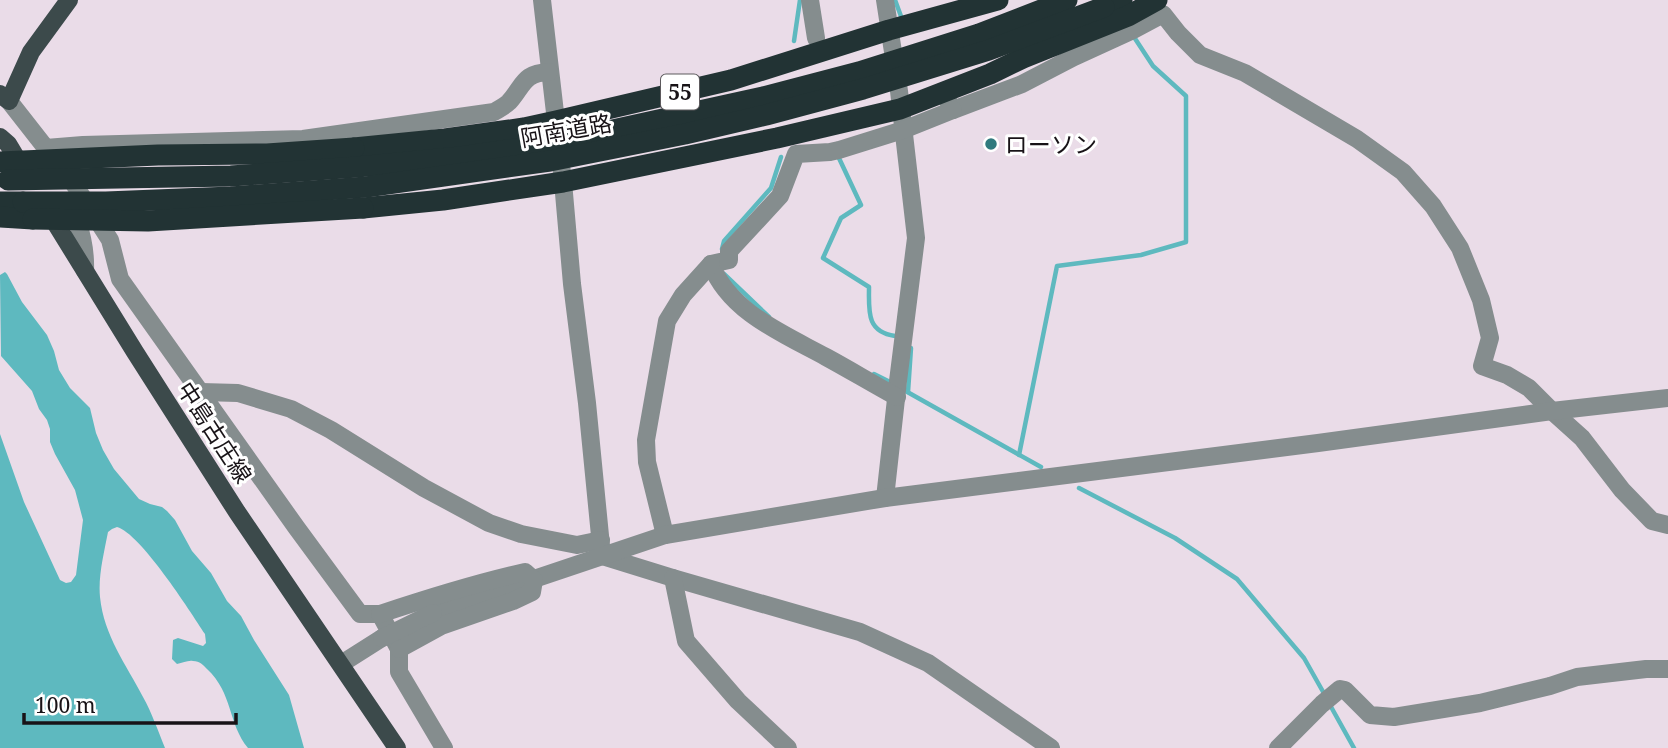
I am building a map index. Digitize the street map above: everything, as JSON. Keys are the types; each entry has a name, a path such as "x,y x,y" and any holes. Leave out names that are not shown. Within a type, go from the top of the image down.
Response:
{"highway":[{"name":"55","path":"0,162 158,155 267,154 445,139 524,128 731,80 889,30 998,0"},
{"name":"阿南道路","path":"0,180 231,176 460,157 550,144 763,97 859,72 979,34 1068,0"},
{"path":"0,217 148,221 363,208 443,200 563,182 765,141 900,108 948,101 990,74 1023,58 1128,16 1157,0"},
{"name":"阿南道路","path":"0,202 231,197 352,188 551,161 685,134 851,92 989,50 1113,4"}],"main road":[{"path":"5,97 31,52 69,0"},
{"name":"中島古庄線","path":"0,137 8,144 237,512 397,748"}],"street":[{"path":"542,0 601,548"},
{"path":"810,0 816,38"},
{"path":"885,0 916,238 885,498"},
{"path":"665,535 647,462 646,440 667,321 682,295 717,262 729,260 729,251 780,196 796,153 834,151 903,130 948,101 1022,85 1163,14 1200,55 1245,73 1357,139 1403,172 1433,206 1460,248 1481,300 1490,338 1482,366 1507,375 1529,388 1582,438 1622,489 1652,521 1668,525"},
{"path":"46,148 303,139 494,112 507,103 529,76 538,72 549,72"},
{"path":"5,97 74,184 110,240 120,279 360,614 380,614 525,572 534,580"},
{"path":"60,167 84,242 85,271"},
{"path":"717,262 716,277 751,314 897,390"},
{"path":"201,392 238,393 291,409 331,430 424,488 489,523 521,534 601,548 673,578 860,632 928,663 1051,748"},
{"path":"341,664 383,638 433,613 534,580 601,548 665,535 885,498 1668,398"},
{"path":"673,578 686,641 738,701 788,748"},
{"path":"399,649 441,626 532,592 534,580"},
{"path":"380,614 399,649 399,672 444,748"},
{"path":"1278,748 1340,689 1345,690 1370,715 1394,717 1480,703 1577,677 1668,669"}],"water":[{"path":"5,272 22,302 47,335 59,370 70,388 90,408 96,433 114,469 139,499 162,507 175,520 192,551 211,573 227,601 241,616 289,695 304,748 248,748 215,678 199,662 177,664 172,659 173,640 178,638 203,646 206,643 205,634 151,557 127,532 117,527 108,532 103,556 100,589 102,611 111,637 146,703 165,748 0,748 0,434 24,502 60,580 66,583 71,582 76,575 83,520 75,490 50,442 47,420 32,391 1,356 0,275"}],"waterway":[{"path":"794,41 800,0"},
{"path":"895,0 902,19"},
{"path":"1019,455 1057,266 1141,255 1186,242 1186,96 1153,66 1134,37"},
{"path":"838,156 861,205 841,218 823,258 869,287 870,312 874,325 886,334 895,336"},
{"path":"722,249 724,241 771,188 781,157"},
{"path":"724,274 769,317"},
{"path":"908,392 911,348"},
{"path":"874,374 892,383"},
{"path":"902,389 1041,467"},
{"path":"1079,488 1175,538 1237,579 1304,658 1326,697"},
{"path":"1330,705 1354,748"}],"place":[{"name":"ローソン","path":"991,144"}]}
